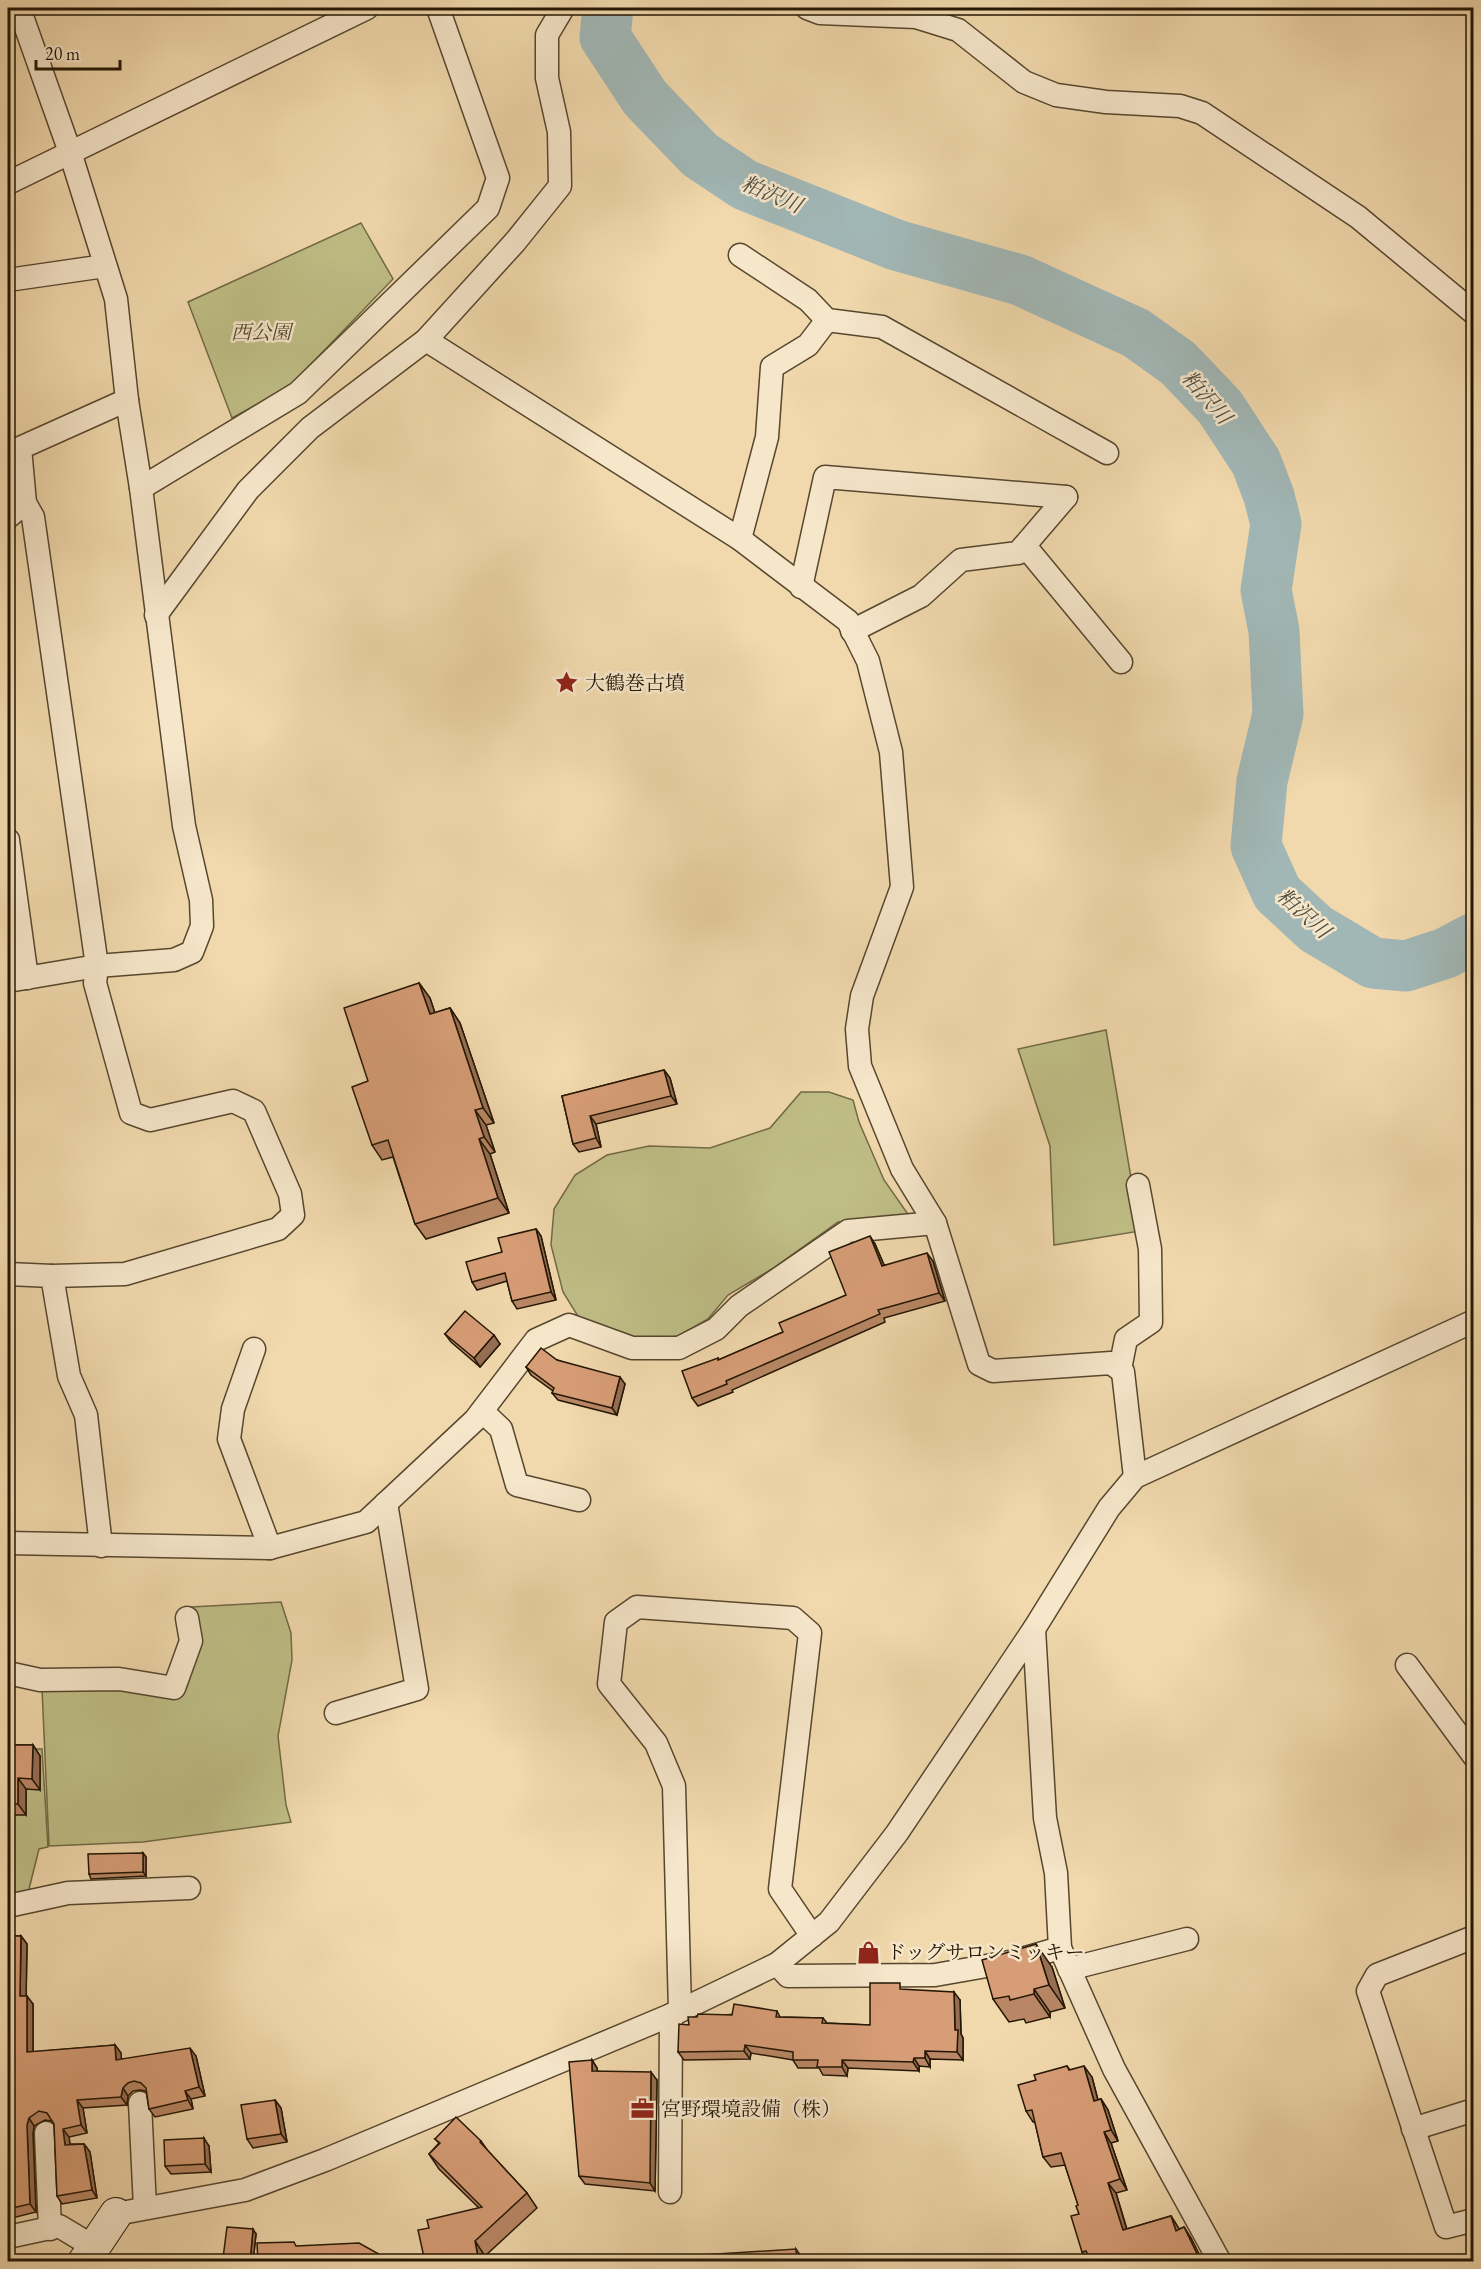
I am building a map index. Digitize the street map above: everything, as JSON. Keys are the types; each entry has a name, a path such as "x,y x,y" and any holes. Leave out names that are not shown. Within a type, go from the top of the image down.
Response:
{"street":[{"path":"8,10 12,8"},
{"path":"8,840 17,980 97,966 174,960 192,952 202,926 201,900 184,826 141,488 127,400 116,299 70,152 19,8"},
{"path":"8,183 367,8"},
{"path":"141,488 298,393 488,208 498,178 438,8"},
{"path":"156,615 248,490 310,428 426,340 515,242 560,186 560,132 547,78 547,35 563,8"},
{"path":"807,8 820,13 916,17 958,30 1024,82 1056,95 1106,102 1180,106 1202,113 1358,217 1473,313"},
{"path":"740,255 808,300 827,320 882,327 1107,453"},
{"path":"8,279 105,266"},
{"path":"740,539 767,437 772,367 808,345 827,320"},
{"path":"426,340 740,539 848,621 868,661 891,752 902,887 862,996 857,1029 860,1066 902,1169 935,1223 980,1364 993,1371 1111,1363 1120,1369 1124,1372 1135,1477"},
{"path":"8,1274 52,1276 125,1274 278,1229 293,1215 290,1194 255,1111 233,1101 150,1120 130,1113 95,983 97,966 33,517 16,510 20,448 127,400"},
{"path":"801,587 825,477 1066,497 1018,553 961,560 921,596 852,631"},
{"path":"1025,546 1121,662"},
{"path":"1120,1369 1126,1340 1151,1322 1150,1249 1138,1185"},
{"path":"8,1543 270,1548 366,1522 475,1420 536,1340 569,1325 632,1348 679,1348 716,1329 739,1306 848,1231 935,1223"},
{"path":"52,1276 69,1376 86,1415 101,1546"},
{"path":"8,2237 59,2226 89,2254 130,2211 244,2190 325,2160 675,2013 777,1964 829,1922 897,1833 1034,1629 1109,1508 1135,1477 1473,1321"},
{"path":"254,1349 233,1409 228,1439 270,1548"},
{"path":"482,1410 501,1429 517,1485 579,1500"},
{"path":"336,1713 417,1689 386,1503"},
{"path":"670,2192 675,2013 674,1786 656,1743 609,1684 616,1622 637,1607 793,1618 810,1633 780,1889 812,1936"},
{"path":"8,1673 40,1680 118,1679 174,1688 191,1641 187,1618"},
{"path":"1034,1629 1044,1818 1056,1874 1060,1948 1114,2070 1220,2262"},
{"path":"1407,1665 1473,1756"},
{"path":"8,1906 68,1893 189,1888"},
{"path":"1473,1936 1377,1975 1368,1990 1446,2227 1473,2220"},
{"path":"1070,1969 1187,1939"},
{"path":"777,1964 788,1976 935,1975 1015,1961 1060,1948"},
{"path":"130,2211 140,2103"},
{"path":"1413,2129 1473,2110"},
{"path":"46,2133 50,2229"}],"green space":[{"name":"西公園","path":"361,223 393,279 289,387 232,418 188,302"},
{"path":"1106,1030 1140,1231 1054,1245 1050,1146 1018,1049"},
{"path":"801,1092 829,1092 853,1100 859,1122 884,1180 910,1217 838,1222 772,1269 728,1295 708,1319 678,1336 644,1341 579,1318 563,1292 551,1245 554,1209 575,1175 607,1155 649,1146 710,1148 770,1128"},
{"path":"281,1602 291,1633 292,1660 278,1736 286,1805 291,1822 143,1842 49,1846 42,1689 117,1689 170,1698 193,1629 191,1607"},
{"path":"8,1749 42,1749 48,1847 39,1849 28,1893 8,1896"}],"building":[{"path":"419,983 430,1014 450,1008 483,1108 475,1110 484,1137 479,1139 498,1198 415,1224 388,1140 372,1145 352,1087 368,1081 344,1008"},
{"path":"664,1070 671,1096 590,1116 596,1138 573,1144 562,1096"},
{"path":"536,1229 551,1292 512,1301 505,1273 472,1282 466,1262 502,1252 498,1238"},
{"path":"870,1236 882,1266 927,1253 939,1293 878,1310 880,1314 692,1398 682,1371 718,1358 718,1360 783,1332 779,1323 846,1295 829,1252"},
{"path":"465,1311 494,1335 474,1358 445,1334"},
{"path":"541,1348 557,1360 620,1377 612,1408 552,1393 554,1388 526,1367"},
{"path":"8,1745 33,1745 32,1779 18,1778 18,1804 8,1804"},
{"path":"143,1853 143,1872 89,1874 88,1854"},
{"path":"8,1936 21,1936 20,1996 27,1996 27,2052 115,2045 116,2060 190,2048 199,2087 185,2091 188,2100 149,2109 146,2088 134,2081 123,2088 121,2097 77,2100 81,2125 63,2129 65,2145 84,2144 92,2190 57,2196 54,2124 47,2113 39,2111 29,2118 27,2125 30,2204 8,2209"},
{"path":"1036,1944 1049,1985 1034,1989 1034,1994 1010,2000 1009,1996 993,1999 982,1960"},
{"path":"870,1983 900,1983 900,1989 954,1992 955,2030 958,2030 957,2052 925,2051 925,2058 914,2058 913,2062 842,2060 842,2067 817,2067 818,2060 793,2060 793,2052 745,2045 744,2051 678,2052 679,2024 689,2025 688,2017 697,2017 698,2014 732,2015 734,2004 777,2011 776,2017 823,2018 822,2023 870,2025"},
{"path":"592,2060 592,2071 651,2072 650,2183 579,2176 569,2062"},
{"path":"1067,2066 1069,2070 1084,2066 1094,2101 1101,2099 1111,2130 1104,2132 1120,2179 1108,2183 1123,2230 1171,2216 1176,2231 1184,2227 1200,2260 1197,2262 1091,2262 1086,2251 1082,2252 1071,2216 1079,2214 1076,2206 1078,2205 1061,2153 1043,2157 1032,2110 1026,2111 1018,2085 1036,2080 1034,2075"},
{"path":"275,2100 281,2134 247,2139 241,2105"},
{"path":"456,2117 481,2141 527,2193 475,2241 479,2262 425,2262 418,2230 429,2228 427,2220 482,2207 429,2154 440,2143 435,2139"},
{"path":"204,2138 205,2164 165,2166 164,2140"},
{"path":"227,2227 253,2229 250,2262 223,2258"},
{"path":"294,2242 296,2246 359,2243 386,2258 384,2262 258,2262 257,2243"},
{"path":"796,2249 797,2262 669,2262 669,2257"}],"waterway":[{"name":"粕沢川","path":"608,8 605,37 645,98 700,155 745,185 896,245 1020,280 1136,333 1178,363 1220,407 1256,462 1269,496 1276,524 1266,590 1274,631 1278,714 1262,781 1256,846 1277,893 1316,929 1373,963 1406,966 1446,953 1474,938"}],"place":[{"name":"大鶴巻古墳","path":"567,683"},
{"name":"ドッグサロンミッキー","path":"868,1952"},
{"name":"宮野環境設備（株）","path":"643,2109"}]}
